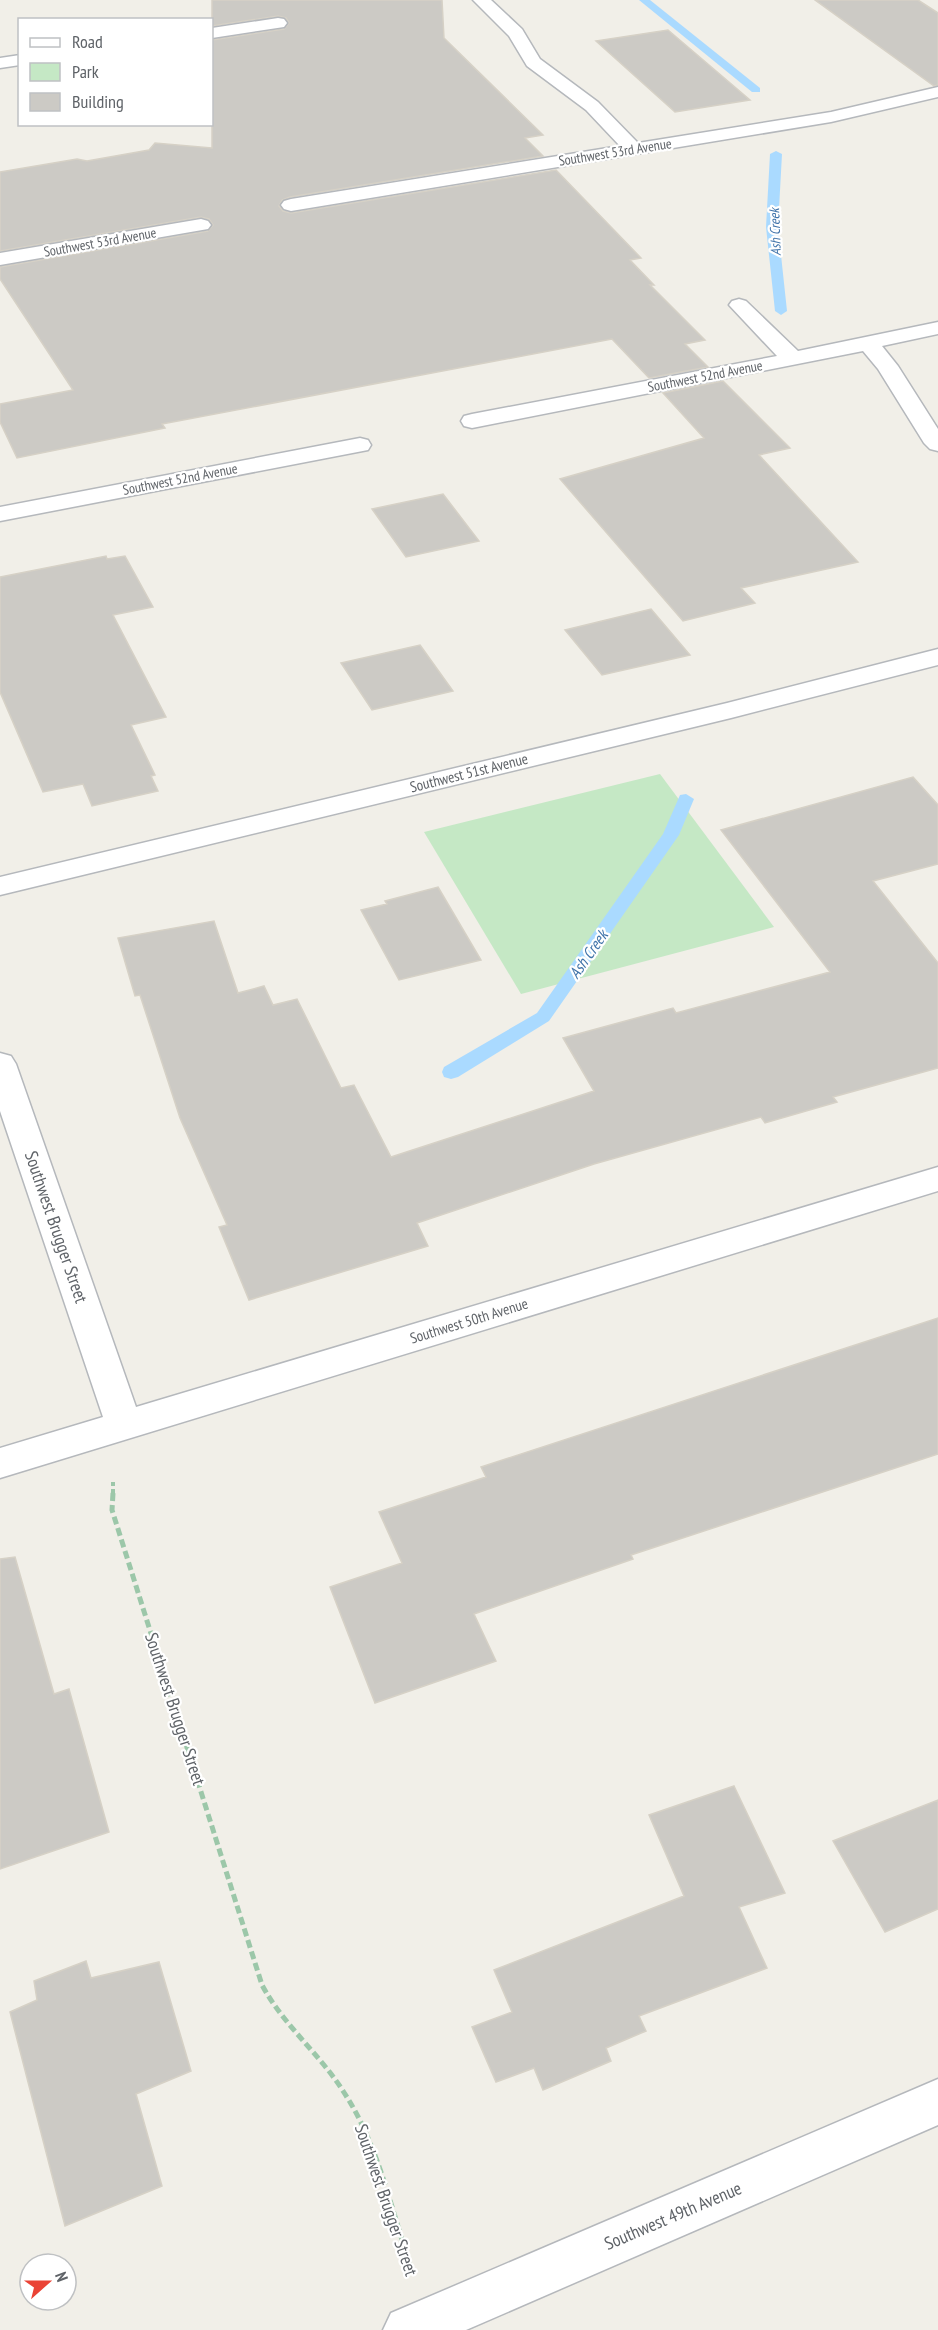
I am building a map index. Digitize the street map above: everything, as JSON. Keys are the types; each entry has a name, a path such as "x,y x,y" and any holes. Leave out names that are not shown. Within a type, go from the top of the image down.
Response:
{"street":[{"path":"481,0 516,33 533,62 591,105 632,148"},
{"path":"213,33 278,23"},
{"path":"0,63 18,60"},
{"name":"Southwest 53rd Avenue","path":"291,205 831,117 938,92"},
{"name":"Southwest 53rd Avenue","path":"0,259 201,225"},
{"path":"740,305 793,359"},
{"name":"Southwest 52nd Avenue","path":"472,421 793,359 938,328"},
{"path":"868,343 887,366 938,444"},
{"name":"Southwest 52nd Avenue","path":"0,514 360,445"},
{"name":"Southwest 51st Avenue","path":"0,886 731,710 938,657"},
{"name":"Southwest Brugger Street","path":"0,1064 124,1425"},
{"name":"Southwest 50th Avenue","path":"0,1463 938,1179"},
{"name":"Southwest 49th Avenue","path":"419,2328 938,2102"}],"path":[{"name":"Southwest Brugger Street","path":"124,1425 113,1481 112,1510 262,1985 273,2005 345,2093 369,2139 408,2253 419,2328"}],"green space":[{"path":"660,774 774,927 521,994 424,832"}],"building":[{"path":"212,0 442,0 444,38 543,135 525,138 543,156 290,197 282,200 279,206 283,211 291,213 556,170 641,258 630,260 654,285 650,285 705,340 685,344 708,367 649,378 612,339 162,424 165,428 17,458 0,422 0,404 73,390 0,279 0,267 208,231 213,225 209,219 201,217 0,251 0,172 77,159 87,161 149,150 155,143 212,148 213,40 284,29 289,23 286,18 278,16 213,26"},
{"path":"815,0 918,0 938,13 938,85 934,86"},
{"path":"668,30 750,100 675,112 596,41"},
{"path":"723,381 790,448 759,455 858,562 741,588 755,603 683,621 560,479 704,438 663,393"},
{"path":"443,494 479,541 406,557 372,509"},
{"path":"106,556 107,559 125,556 153,607 113,615 166,717 131,725 155,775 151,776 158,791 92,806 83,784 43,792 0,692 0,577"},
{"path":"651,609 690,655 602,675 565,630"},
{"path":"420,645 453,691 372,710 341,663"},
{"path":"913,777 938,805 938,864 873,881 938,963 938,1068 833,1097 837,1102 765,1123 761,1117 594,1164 417,1223 428,1246 249,1300 219,1227 227,1225 180,1118 140,995 135,996 118,938 214,921 238,993 264,986 273,1005 297,999 341,1088 354,1085 391,1157 594,1091 563,1038 673,1008 676,1013 830,972 721,830"},
{"path":"438,887 481,960 399,980 361,910"},
{"path":"938,1318 938,1454 631,1555 633,1559 474,1614 496,1661 375,1703 330,1587 402,1563 379,1512 486,1477 481,1467"},
{"path":"15,1557 54,1694 69,1689 109,1832 0,1869 0,1559"},
{"path":"734,1786 785,1893 739,1907 767,1968 639,2016 646,2031 606,2048 611,2061 543,2090 534,2068 496,2082 472,2027 512,2012 494,1970 684,1896 649,1815"},
{"path":"938,1800 938,1909 885,1932 833,1841"},
{"path":"86,1961 91,1978 159,1962 191,2071 136,2094 162,2186 65,2226 10,2012 37,2000 34,1981"}],"waterway":[{"name":"Ash Creek","path":"644,0 756,90"},
{"name":"Ash Creek","path":"776,154 772,227 781,311"},
{"name":"Ash Creek","path":"451,1072 543,1017 671,835 686,799"}]}
